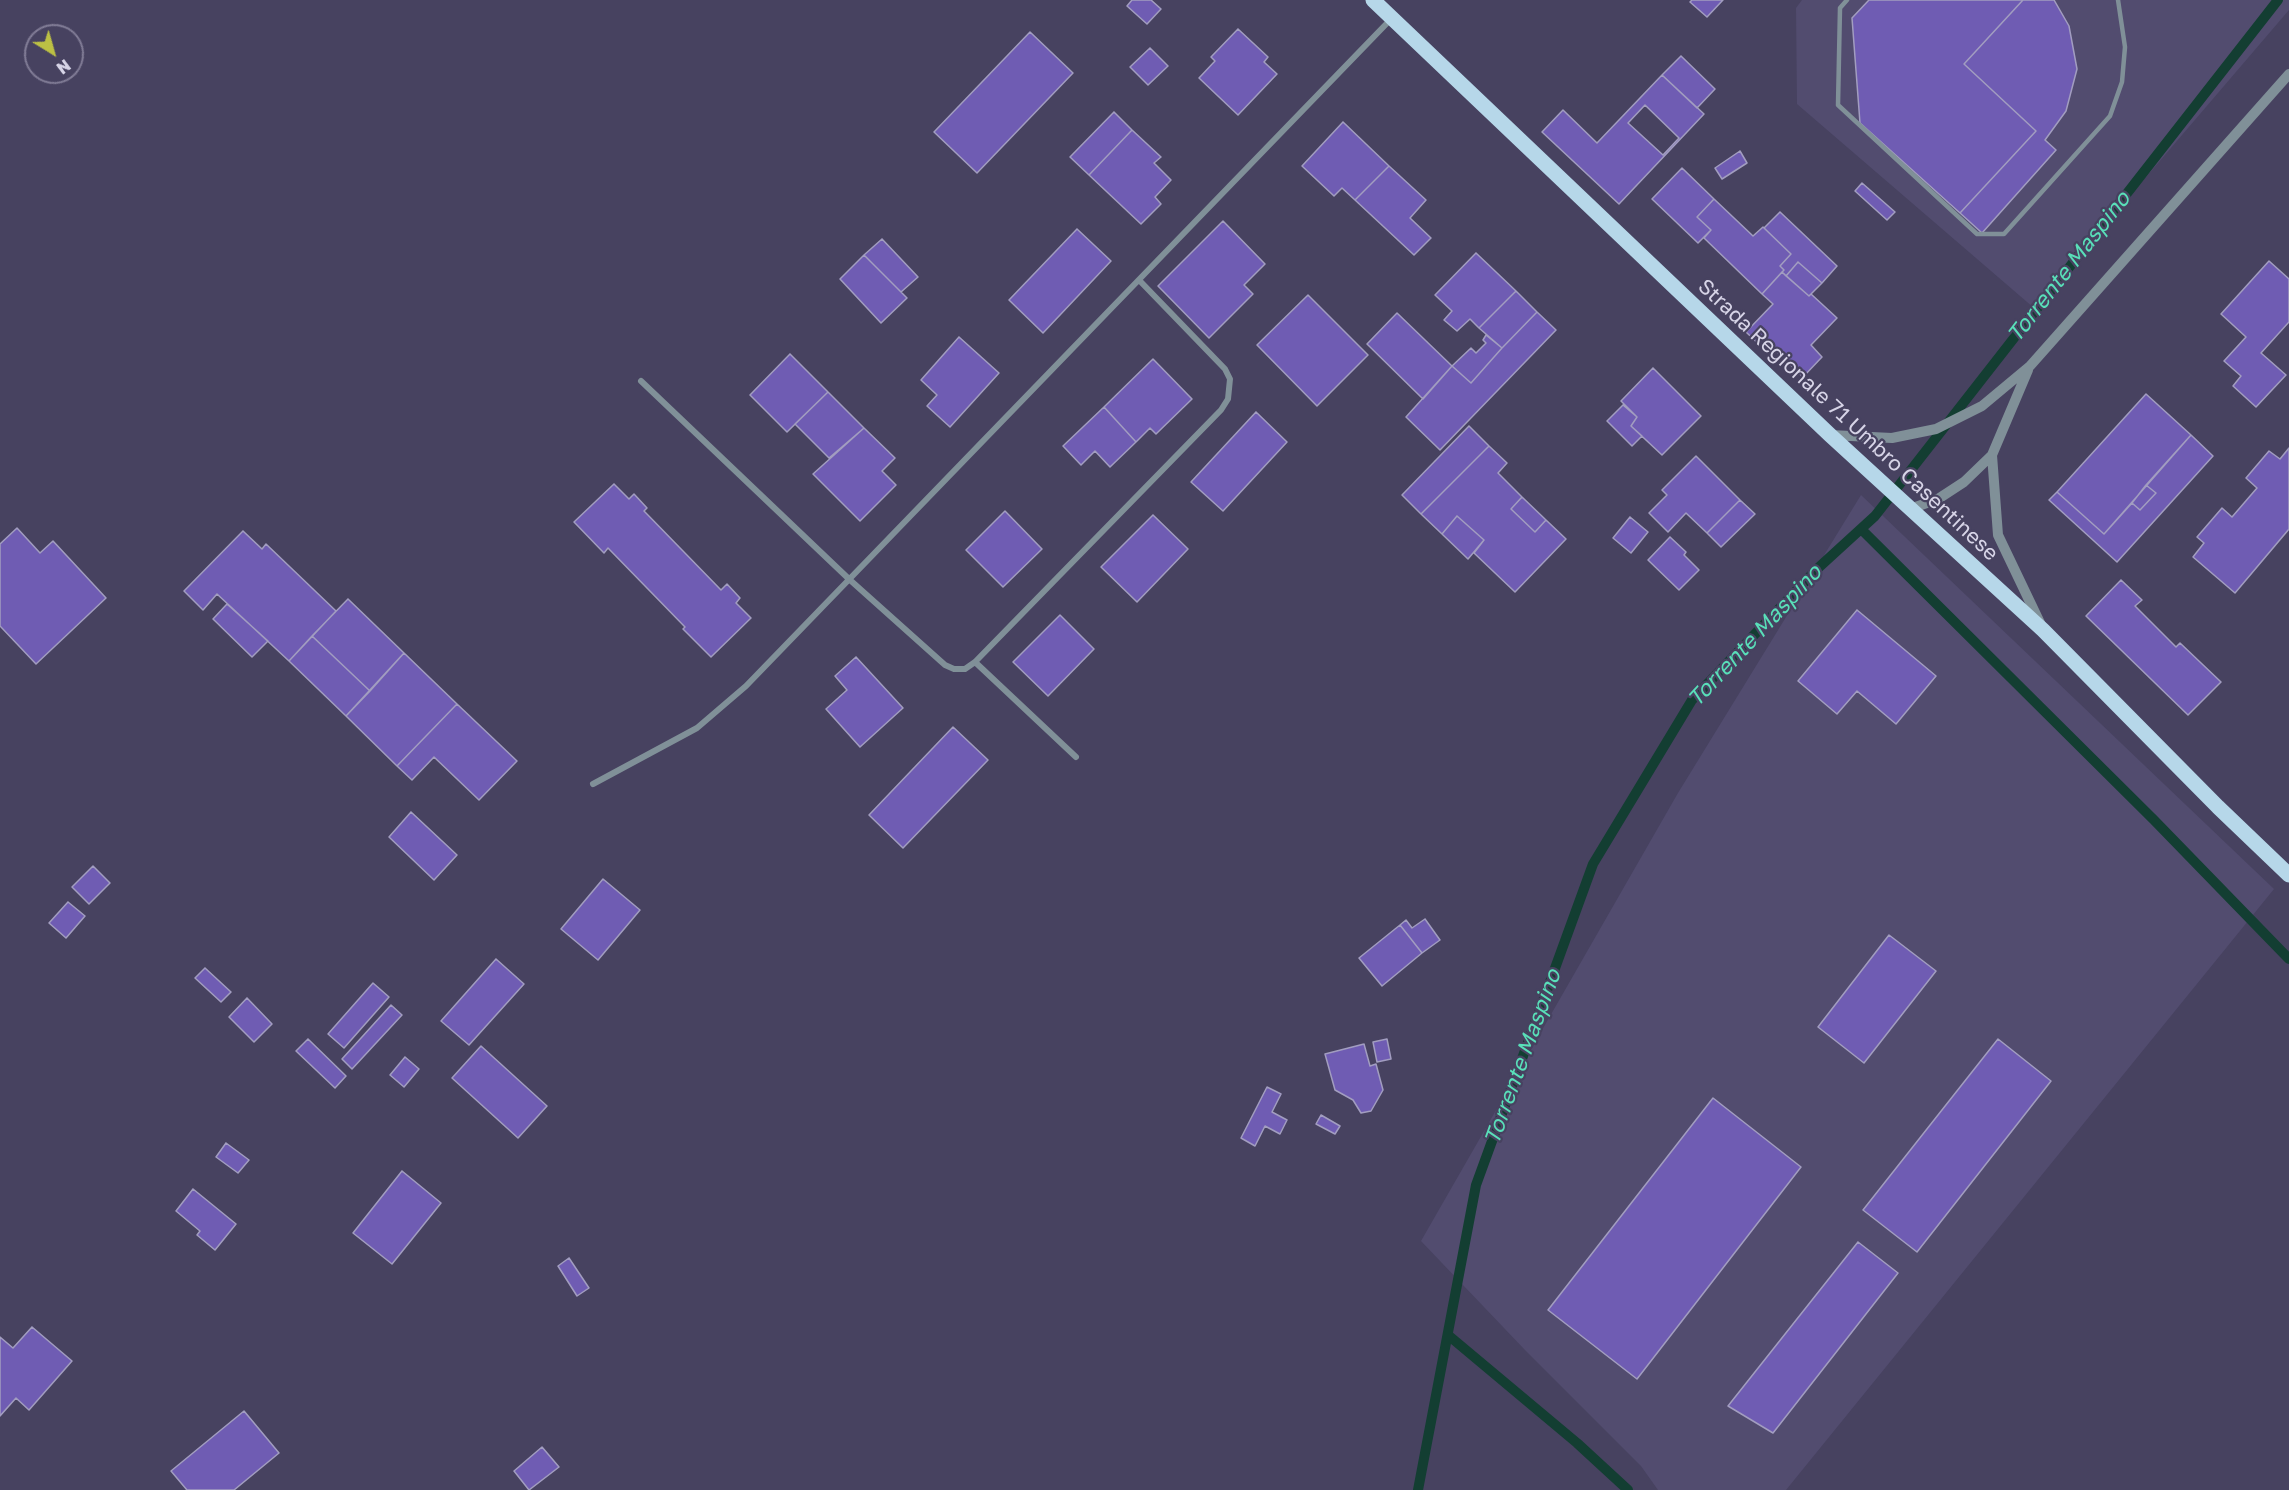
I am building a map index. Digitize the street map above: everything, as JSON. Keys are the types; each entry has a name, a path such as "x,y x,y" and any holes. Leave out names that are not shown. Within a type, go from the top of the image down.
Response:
{"main road":[{"name":"Strada Regionale 71 Umbro Casentinese","path":"1373,0 1830,435 2043,630 2217,807 2289,875"}],"street":[{"path":"593,784 697,728 723,708 850,580 1392,18"},
{"path":"1830,435 1892,438 1936,429 1982,405 2030,366 2289,74"},
{"path":"641,381 850,580 945,665 954,669 964,669 975,662 1221,410 1228,399 1230,379 1225,369 1139,280"},
{"path":"1910,509 1938,499 1956,488 1992,455 2030,366"},
{"path":"1992,455 1998,535 2043,630"},
{"path":"975,662 1076,756"}],"lane":[{"path":"1847,0 1840,8 1839,105 1977,234 2004,234 2110,116 2122,82 2125,47 2118,0"}],"shaded area":[{"path":"1802,0 2289,0 2289,10 2034,308 1797,104 1796,8"},
{"path":"1861,495 2274,889 1786,1490 1658,1490 1641,1466 1525,1350 1421,1241 1678,793"}],"building":[{"path":"1132,0 1151,0 1161,9 1147,24 1127,6"},
{"path":"1692,0 1723,0 1707,17 1690,2"},
{"path":"1869,0 2023,0 1964,64 2036,131 1960,213 1860,123 1852,18"},
{"path":"2023,0 2054,0 2069,26 2077,69 2066,111 2045,140 2056,150 1982,233 1960,213 2036,131 1964,64"},
{"path":"1238,29 1268,57 1264,62 1277,74 1238,115 1199,78 1215,61 1211,57"},
{"path":"1030,32 1073,73 977,173 934,132"},
{"path":"1150,48 1168,66 1148,85 1130,67"},
{"path":"1681,56 1715,89 1697,108 1662,75"},
{"path":"1662,75 1704,114 1619,204 1542,132 1563,110 1597,143","holes":["1645,105 1679,138 1663,155 1628,123"]},
{"path":"1114,112 1132,130 1089,175 1070,157"},
{"path":"1343,122 1389,166 1355,200 1342,188 1334,196 1302,166"},
{"path":"1132,130 1161,157 1154,163 1171,180 1155,197 1161,204 1141,224 1089,175"},
{"path":"1740,151 1747,163 1722,179 1715,168"},
{"path":"1389,166 1426,200 1410,218 1431,238 1414,255 1355,200"},
{"path":"1682,168 1714,199 1697,217 1711,230 1698,243 1652,199"},
{"path":"1862,183 1895,212 1887,220 1855,191"},
{"path":"1714,199 1753,236 1763,227 1791,254 1780,266 1784,270 1762,294 1704,238 1711,230 1697,217"},
{"path":"1780,212 1837,266 1822,283 1798,262 1786,276 1782,272 1784,270 1780,266 1791,254 1764,228"},
{"path":"1223,221 1265,264 1244,285 1253,294 1209,338 1158,286"},
{"path":"1077,229 1111,261 1043,333 1009,300"},
{"path":"882,239 918,277 901,292 864,255"},
{"path":"1476,253 1516,291 1479,328 1470,319 1457,331 1444,320 1452,311 1435,295"},
{"path":"864,255 907,298 881,323 840,279"},
{"path":"2269,261 2289,279 2289,322 2261,353 2286,375 2256,407 2233,386 2241,376 2224,361 2246,337 2221,314"},
{"path":"1798,262 1822,283 1809,296 1786,276"},
{"path":"1782,272 1837,318 1811,345 1822,357 1803,377 1771,346 1766,351 1746,332 1773,304 1762,294"},
{"path":"1516,291 1537,312 1502,348 1479,328"},
{"path":"1308,295 1368,355 1317,406 1257,345"},
{"path":"1537,312 1556,330 1440,450 1406,417 1452,366 1471,383"},
{"path":"1397,313 1452,366 1423,399 1367,344"},
{"path":"1486,335 1502,348 1471,383 1452,366 1471,348 1476,353 1486,343 1483,340"},
{"path":"959,337 999,373 950,427 927,406 937,395 921,380"},
{"path":"790,354 828,392 787,432 750,395"},
{"path":"1153,359 1192,399 1156,434 1150,428 1136,442 1104,407"},
{"path":"1653,368 1701,416 1662,455 1631,426 1637,417 1621,401"},
{"path":"828,392 864,428 829,458 795,424"},
{"path":"2146,394 2191,435 2104,534 2057,492"},
{"path":"1623,405 1637,417 1631,426 1642,436 1632,446 1607,421"},
{"path":"1104,407 1136,442 1110,467 1095,451 1081,465 1063,446"},
{"path":"1256,412 1287,442 1223,511 1191,482"},
{"path":"1469,426 1489,446 1421,514 1402,495"},
{"path":"864,428 895,458 882,471 896,485 860,521 813,474"},
{"path":"2191,435 2213,456 2117,562 2049,500 2057,492 2104,534 2132,503 2140,510 2156,493 2146,485"},
{"path":"1489,446 1507,463 1498,473 1522,497 1511,509 1535,532 1546,520 1566,539 1515,592 1474,553 1484,540 1457,516 1442,534 1421,514"},
{"path":"2289,448 2289,529 2235,593 2193,557 2204,543 2197,537 2222,508 2232,517 2257,488 2246,478 2269,451 2280,459"},
{"path":"1696,456 1740,500 1707,533 1686,513 1668,532 1649,513 1667,495 1662,490"},
{"path":"614,484 629,499 634,494 647,508 644,511 721,590 727,584 740,598 736,603 751,618 711,657 608,548 604,553 574,522"},
{"path":"2146,485 2156,493 2140,510 2132,503"},
{"path":"1522,497 1546,520 1535,532 1511,509"},
{"path":"1740,500 1755,514 1721,547 1707,533"},
{"path":"1005,511 1042,549 1003,587 966,550"},
{"path":"1153,515 1188,549 1137,602 1101,567"},
{"path":"1457,516 1484,540 1468,559 1442,534"},
{"path":"1630,517 1648,532 1631,553 1613,538"},
{"path":"17,528 40,553 53,541 106,598 36,664 0,626 0,544"},
{"path":"243,531 262,549 266,544 336,611 289,661 217,594 203,610 184,591"},
{"path":"1670,537 1686,552 1684,555 1699,570 1679,590 1648,560"},
{"path":"2121,580 2142,600 2135,606 2176,647 2180,643 2221,682 2188,715 2086,616"},
{"path":"348,599 404,653 370,691 312,636"},
{"path":"227,604 268,641 252,657 213,619"},
{"path":"1857,610 1936,676 1896,724 1857,691 1837,714 1798,681"},
{"path":"1060,615 1094,649 1048,696 1013,662"},
{"path":"312,636 370,691 346,716 289,661"},
{"path":"404,653 457,704 397,766 346,716"},
{"path":"856,657 903,708 860,747 826,709 847,690 835,676"},
{"path":"457,704 517,761 479,800 434,757 412,780 397,766"},
{"path":"953,727 988,760 903,848 869,815"},
{"path":"411,812 457,855 434,880 389,837"},
{"path":"93,866 110,883 89,904 72,887"},
{"path":"603,879 640,910 598,960 561,929"},
{"path":"68,902 85,916 66,938 49,923"},
{"path":"1425,919 1440,940 1422,953 1400,925 1406,920 1412,928"},
{"path":"1400,925 1422,953 1382,986 1359,958"},
{"path":"1889,935 1936,971 1864,1063 1818,1027"},
{"path":"496,959 524,984 469,1045 441,1021"},
{"path":"205,968 231,992 221,1002 195,978"},
{"path":"373,983 389,997 344,1048 328,1034"},
{"path":"247,998 272,1024 254,1042 229,1017"},
{"path":"391,1005 402,1015 352,1069 342,1059"},
{"path":"308,1039 346,1076 335,1088 296,1051"},
{"path":"1387,1039 1391,1059 1377,1062 1373,1042"},
{"path":"1998,1039 2051,1081 1917,1252 1863,1210"},
{"path":"1364,1044 1370,1066 1376,1064 1383,1090 1371,1111 1361,1113 1353,1100 1335,1090 1325,1054"},
{"path":"481,1046 547,1106 518,1138 452,1078"},
{"path":"405,1057 419,1069 404,1087 390,1075"},
{"path":"1267,1087 1281,1094 1272,1112 1287,1120 1280,1134 1265,1126 1255,1146 1241,1138"},
{"path":"1713,1098 1801,1167 1637,1379 1548,1310"},
{"path":"1321,1115 1340,1126 1335,1134 1316,1124"},
{"path":"226,1143 249,1160 238,1173 216,1157"},
{"path":"402,1171 441,1203 392,1264 353,1233"},
{"path":"193,1189 236,1224 215,1250 197,1235 200,1231 176,1211"},
{"path":"1858,1242 1898,1273 1773,1433 1728,1406"},
{"path":"569,1258 589,1288 577,1296 558,1266"},
{"path":"32,1327 72,1361 29,1410 16,1398 0,1416 0,1337 13,1348"},
{"path":"244,1411 279,1453 234,1490 187,1490 171,1471"},
{"path":"542,1447 559,1467 529,1490 514,1471"}],"waterway":[{"name":"Torrente Maspino","path":"1418,1490 1476,1185 1593,864 1692,700 1817,569 1875,516 2278,0"},
{"path":"1861,529 2154,820 2289,959"},
{"path":"1448,1335 1577,1443 1628,1490"}]}
